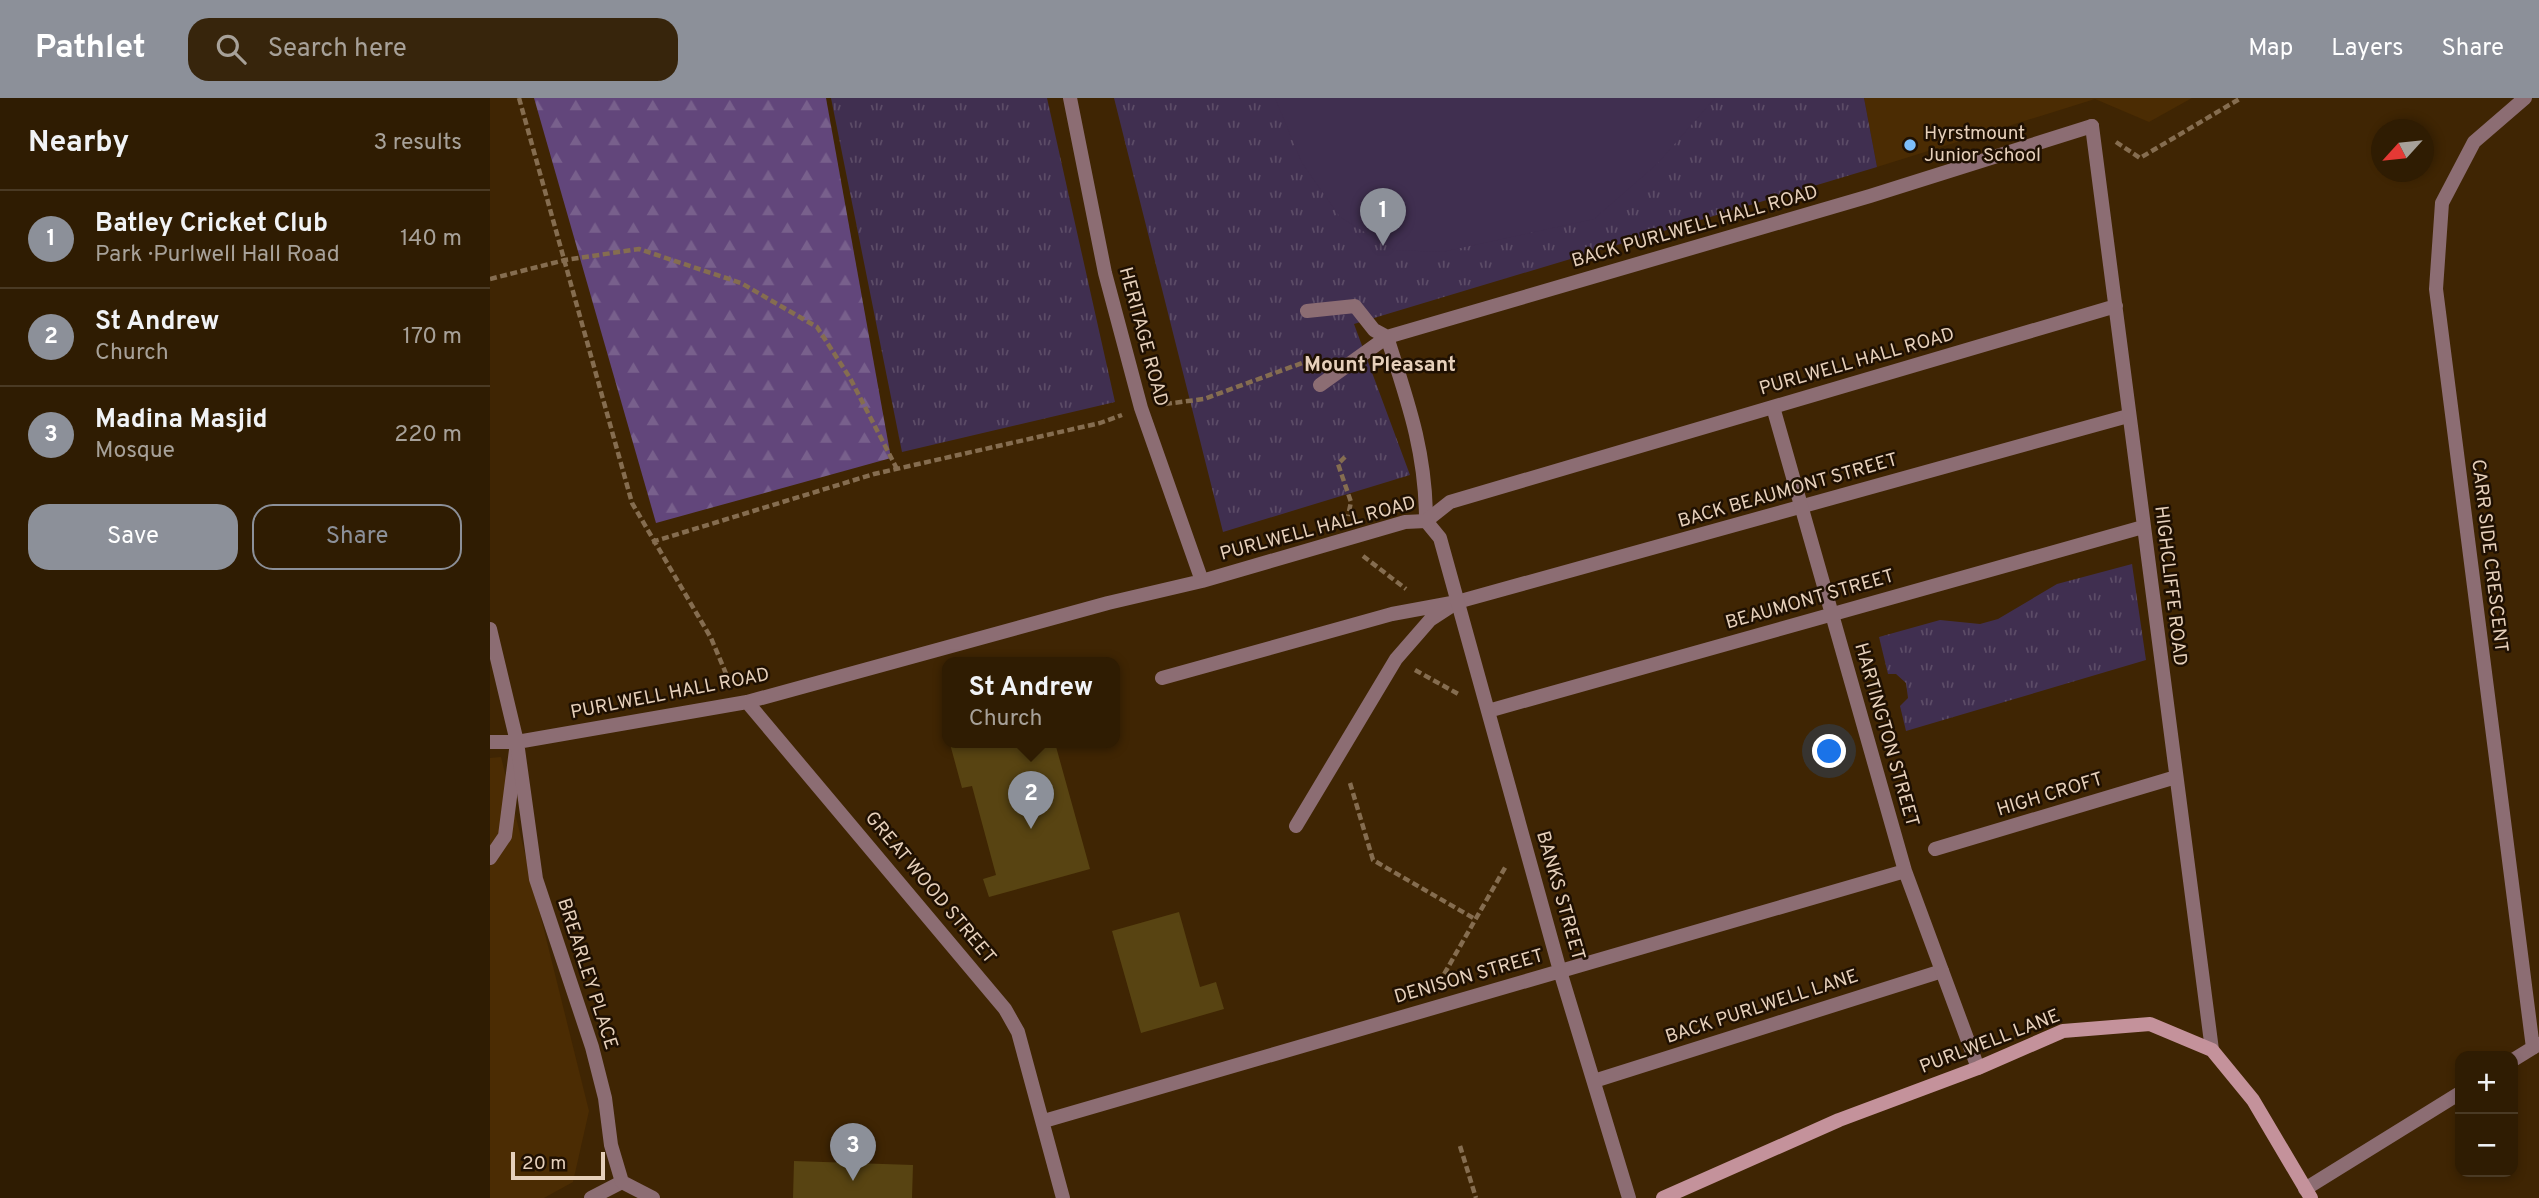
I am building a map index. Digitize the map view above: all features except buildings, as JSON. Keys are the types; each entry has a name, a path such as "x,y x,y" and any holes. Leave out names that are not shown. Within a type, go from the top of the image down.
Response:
{"street":[{"name":"HERITAGE ROAD","path":"1070,98 1105,272 1141,408 1193,547 1202,581"},
{"name":"CARR SIDE CRESCENT","path":"2525,98 2474,142 2442,203 2436,289 2536,1046"},
{"name":"HIGHCLIFFE ROAD","path":"2092,126 2211,1051"},
{"name":"BACK PURLWELL HALL ROAD","path":"1320,385 1387,337 1870,196 2092,126"},
{"path":"1307,311 1355,306 1374,330 1387,337 1419,438 1426,521"},
{"name":"PURLWELL HALL ROAD","path":"490,742 517,742 747,702 1108,603 1202,581 1405,522 1426,521 1450,502 2116,306"},
{"name":"HARTINGTON STREET","path":"1773,407 1905,871 1978,1068"},
{"name":"BACK BEAUMONT STREET","path":"1457,602 2128,416"},
{"name":"BANKS STREET","path":"1426,521 1440,538 1560,971 1629,1198"},
{"name":"BEAUMONT STREET","path":"1488,711 2143,527"},
{"path":"1162,678 1392,614 1457,602"},
{"path":"1296,826 1396,659 1430,620 1457,602"},
{"name":"BREARLEY PLACE","path":"490,629 517,742 536,879 592,1047 606,1098 611,1145 622,1182"},
{"name":"GREAT WOOD STREET","path":"747,702 1005,1009 1018,1032 1063,1198"},
{"path":"490,858 505,836 517,742"},
{"name":"HIGH CROFT","path":"1935,849 2176,777"},
{"name":"DENISON STREET","path":"1044,1121 1905,871"},
{"name":"BACK PURLWELL LANE","path":"1594,1081 1942,971"},
{"name":"PURLWELL LANE","path":"1663,1198 1839,1120 1978,1068 2063,1031 2150,1024 2211,1051 2253,1100 2308,1193"},
{"path":"2518,1057 2536,1046"},
{"path":"2308,1193 2455,1096"},
{"path":"591,1198 622,1182 653,1198"}],"path":[{"path":"519,98 632,503 652,542 711,638 727,679 747,702"},
{"path":"2092,126 2140,158 2241,98"},
{"path":"490,279 565,260 639,249 741,283 817,327 850,379 897,469"},
{"path":"652,542 897,469 1100,424 1141,408 1204,398 1318,358"},
{"path":"1343,541 1351,502 1338,464 1345,457"},
{"path":"1341,752 1373,860 1475,919"},
{"path":"1423,1011 1523,836"},
{"path":"1460,1146 1476,1198"}],"shaded area":[{"name":"Hyrstmount Junior School","path":"1864,98 2192,98 2149,122 2095,99 1877,167"},
{"path":"501,757 589,1111 573,1182 544,1198 490,1198 490,758"}],"green space":[{"path":"534,98 826,98 891,458 656,523"},
{"path":"831,98 1047,98 1115,402 902,452"},
{"path":"1114,98 1864,98 1877,167 1354,324 1410,475 1223,532"},
{"path":"1275,98 1715,98 1657,164 1594,219 1442,252 1394,250 1340,217 1302,163"},
{"path":"2132,564 2146,660 1906,731 1900,706 1908,698 1906,683 1896,674 1888,674 1879,637 1940,620 1980,624 1998,619 2057,584"}],"place":[{"name":"Hyrstmount Junior School","path":"1910,145"},
{"name":"Batley Cricket Club","path":"1383,246"},
{"name":"St Andrew","path":"1031,829"},
{"name":"Madina Masjid","path":"853,1181"}],"district":[{"name":"Mount Pleasant","path":"1380,365"}]}
